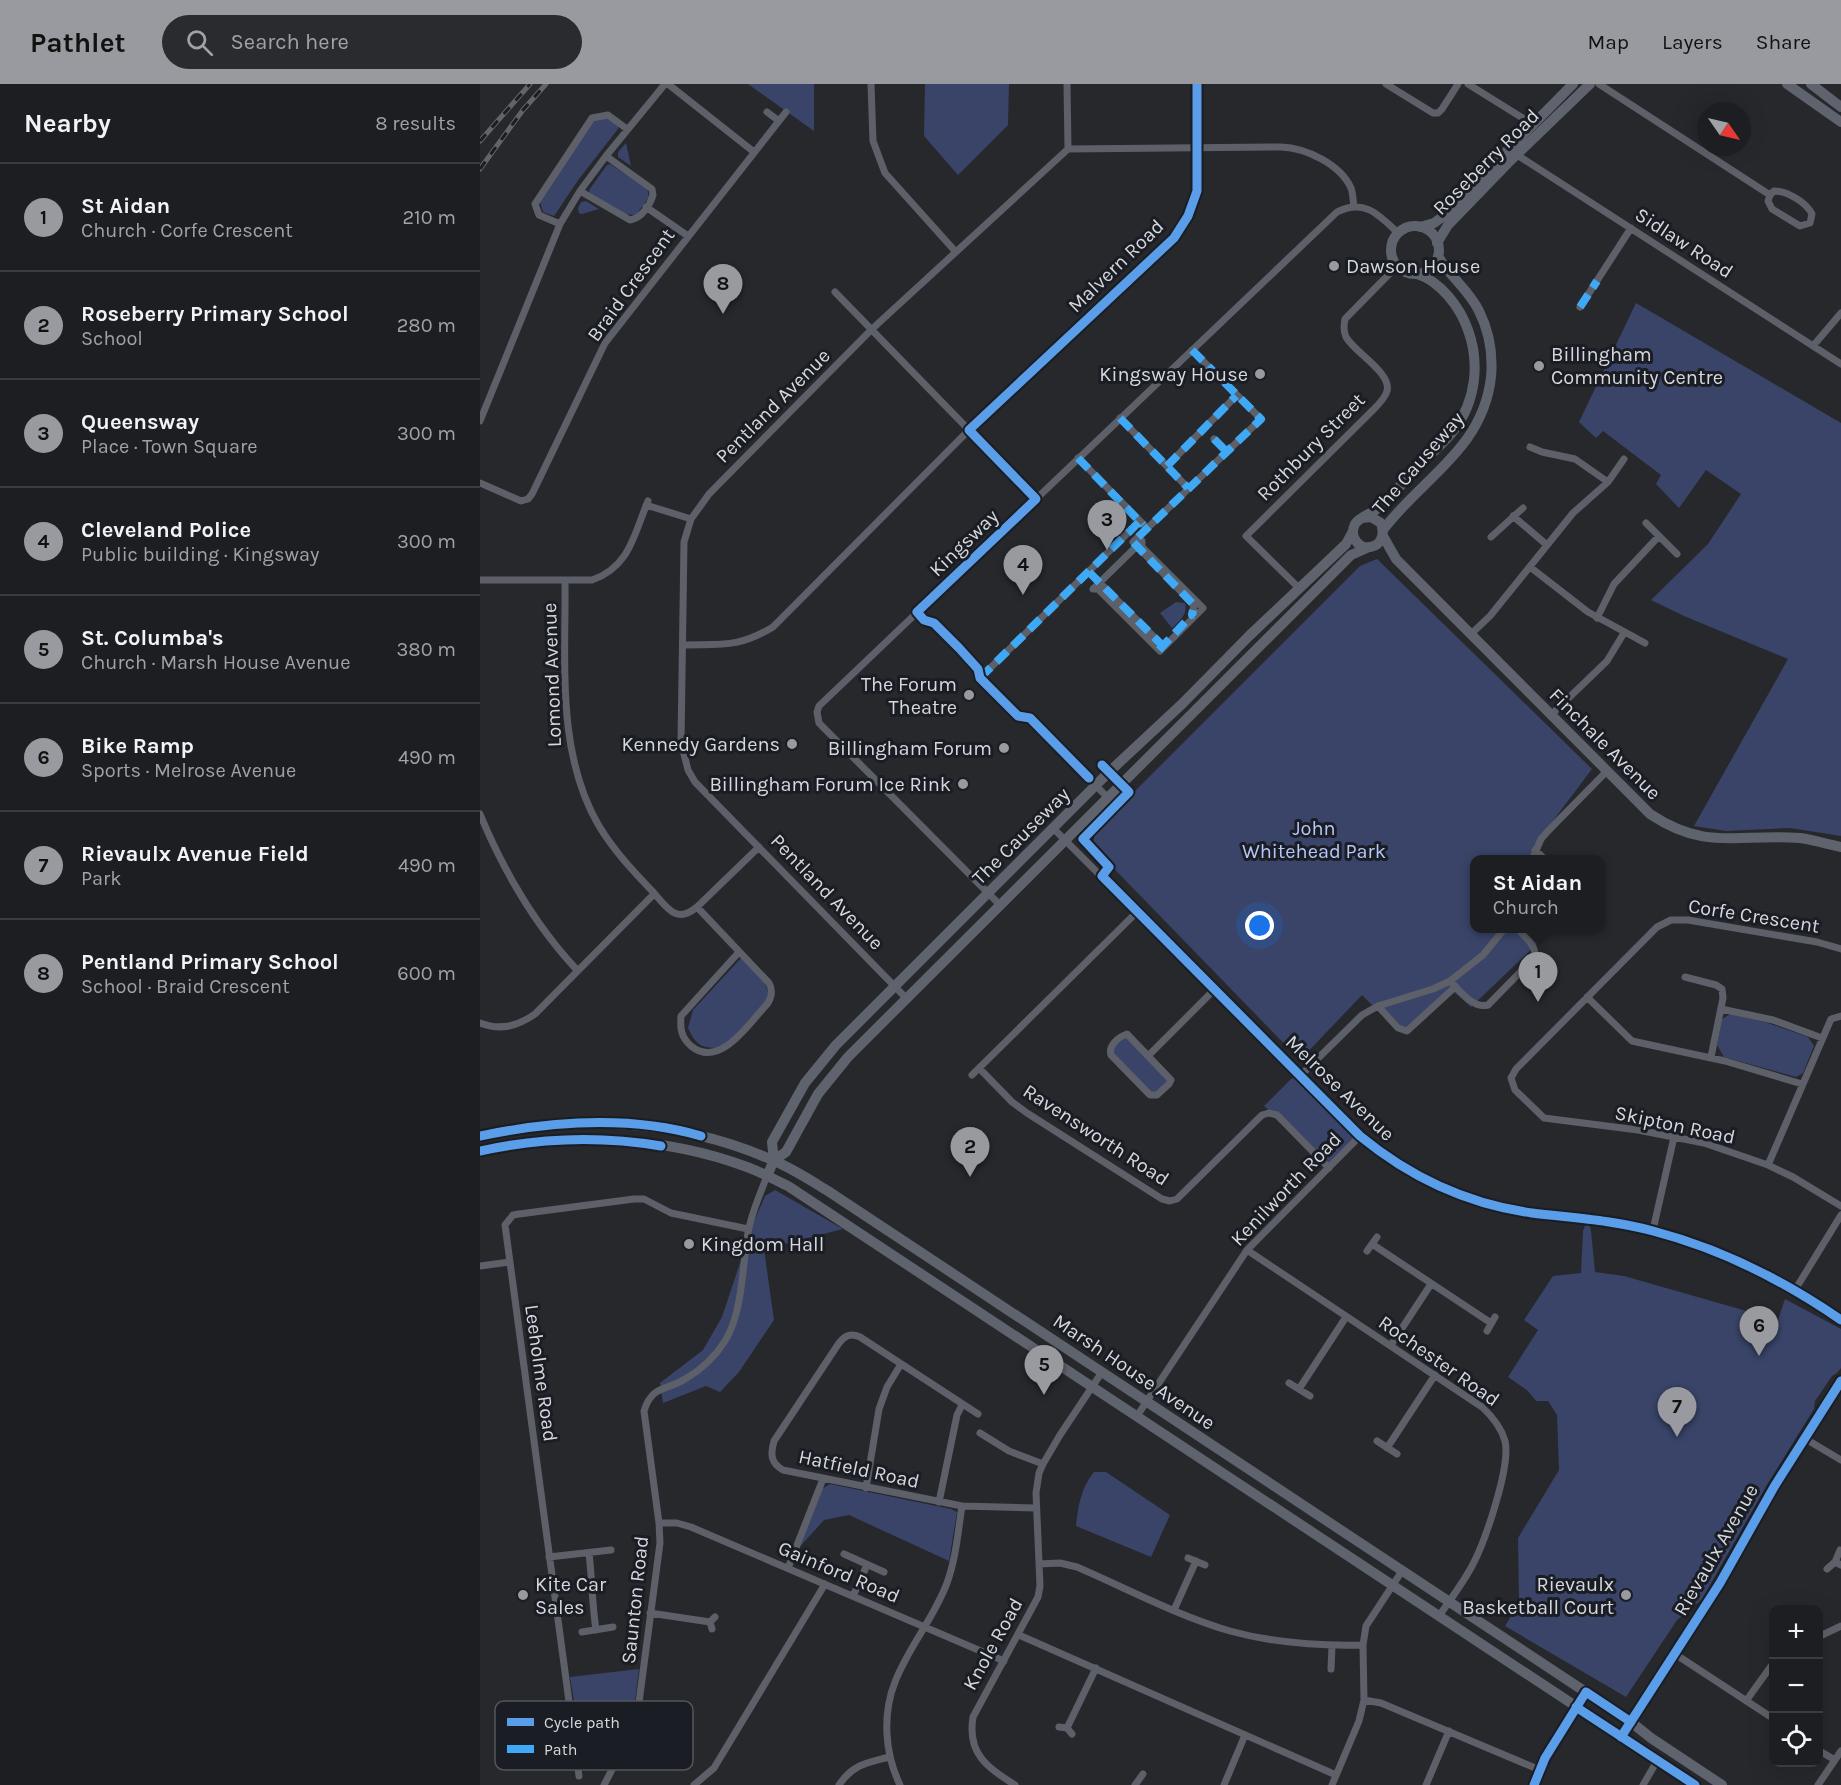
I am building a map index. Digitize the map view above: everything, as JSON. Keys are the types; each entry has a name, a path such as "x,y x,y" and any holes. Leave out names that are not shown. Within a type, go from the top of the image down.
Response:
{"street":[{"path":"480,421 560,224 580,191 606,156 666,84 754,152"},
{"path":"871,84 873,141 885,173 955,251"},
{"path":"1067,84 1068,149 1197,147 1302,149 1327,162 1347,183 1352,190 1354,207 1370,209 1398,233"},
{"name":"Malvern Road","path":"683,645 737,644 753,639 773,627 969,430 1174,238 1188,216 1197,190 1197,84"},
{"path":"1386,84 1433,113 1438,113 1442,109 1458,84"},
{"path":"1468,84 1538,128"},
{"name":"Roseberry Road","path":"1538,128 1573,84"},
{"name":"Roseberry Road","path":"1420,227 1434,223 1441,218 1538,128 1590,84"},
{"path":"1599,84 1770,195"},
{"path":"1787,84 1841,122"},
{"path":"1803,95 1811,84 1841,107"},
{"path":"767,112 779,121"},
{"name":"Braid Crescent","path":"480,483 521,501 528,499 605,343 786,112"},
{"path":"560,224 539,215 534,204 592,118 608,115 627,129"},
{"name":"Pentland Avenue","path":"907,999 696,782 688,770 681,742 684,542 691,519 710,494 872,330 1068,149"},
{"name":"Roseberry Road","path":"1437,243 1448,225 1513,153"},
{"name":"Sidlaw Road","path":"1513,153 1841,364"},
{"path":"580,191 630,220 638,218 653,195 652,189 606,156"},
{"path":"1774,191 1786,193 1807,206 1812,214 1810,223 1800,226 1772,209 1768,201 1770,195 1774,191"},
{"path":"646,207 688,236"},
{"name":"Kingsway","path":"1001,906 819,723 817,712 822,702 1331,217 1343,209 1354,207"},
{"path":"1410,227 1428,230 1437,243 1438,256 1430,269 1417,274 1397,267 1391,254 1391,246 1398,233 1410,227"},
{"path":"1580,307 1631,228"},
{"name":"The Causeway","path":"774,1160 786,1152 804,1117 830,1078 848,1057 1352,555 1380,543 1383,533 1395,515 1464,443 1480,419 1489,394 1492,369 1487,332 1479,310 1444,268 1438,256"},
{"name":"Rothbury Street","path":"1299,588 1246,536 1370,413 1386,394 1388,385 1384,377 1346,337 1344,327 1345,319 1397,267"},
{"name":"The Causeway","path":"767,1176 774,1160 772,1142 806,1083 836,1046 1096,785 1346,544 1355,524 1379,508 1453,430 1469,403 1473,386 1474,355 1466,323 1458,310 1436,284 1417,274"},
{"path":"835,292 1036,499"},
{"path":"1813,346 1841,313"},
{"path":"1099,583 1147,528 1261,419 1192,350"},
{"path":"1167,466 1236,396"},
{"path":"1120,418 1188,488"},
{"path":"1214,439 1226,451"},
{"path":"1530,447 1575,459 1608,482"},
{"path":"1078,458 1147,528"},
{"path":"1470,635 1490,616 1573,513 1608,482 1624,459"},
{"path":"480,580 592,580 618,565 628,550 647,503 691,519"},
{"path":"1491,537 1523,508"},
{"path":"1513,516 1547,546"},
{"name":"The Causeway","path":"1362,518 1376,519 1381,523 1383,533"},
{"path":"980,678 1140,521"},
{"path":"1646,523 1677,554"},
{"path":"1353,531 1355,541 1368,548"},
{"name":"Finchale Avenue","path":"1383,533 1396,559 1606,772 1661,822 1687,833 1718,840 1799,838 1841,847"},
{"path":"1597,618 1614,584 1659,536"},
{"path":"1089,572 1161,648 1193,616 1194,605 1135,544"},
{"name":"Finchale Avenue","path":"1368,548 1379,550 1396,559"},
{"path":"1530,567 1597,618 1645,643"},
{"name":"Lomond Avenue","path":"565,580 566,680 571,753 587,802 610,842 675,915 688,914 697,907"},
{"path":"916,612 924,620 934,623 974,665 980,678 1018,716 1030,718 1109,799"},
{"path":"1551,715 1607,661 1624,633"},
{"path":"1534,855 1548,831 1606,772"},
{"path":"480,814 491,841 520,896 532,915 577,970"},
{"name":"Melrose Avenue","path":"1054,829 1360,1136 1378,1151 1415,1175 1470,1199 1524,1211 1588,1218 1653,1230 1704,1246 1737,1259 1795,1290 1841,1320"},
{"path":"739,952 681,1016 682,1035 698,1051 714,1053 726,1048 771,998 772,988 769,983 697,907 759,847"},
{"path":"1535,850 1540,855"},
{"path":"481,1024 514,1026 535,1014 654,894"},
{"path":"972,1075 1137,912"},
{"name":"Corfe Crescent","path":"1511,1078 1516,1069 1657,927 1671,920 1688,920 1805,940 1841,949"},
{"path":"1378,1006 1398,1028 1407,1031 1483,955 1501,933"},
{"path":"1453,984 1475,1004 1483,1007 1488,1005 1535,957 1536,951 1533,945 1522,933"},
{"path":"1685,977 1716,985 1722,989 1722,1009 1711,1057"},
{"path":"1300,1076 1362,1015 1378,1006 1453,984"},
{"path":"1149,1055 1215,989"},
{"path":"1587,998 1632,1041 1711,1057 1802,1084"},
{"path":"1722,1009 1773,1020 1822,1038"},
{"path":"1768,1165 1831,1019 1841,1016"},
{"path":"1127,1034 1149,1055 1171,1080 1153,1096 1111,1055 1110,1050 1111,1046 1127,1034"},
{"name":"Ravensworth Road","path":"979,1068 1012,1102 1027,1113 1170,1201 1178,1199 1262,1115 1269,1113 1277,1115 1329,1168"},
{"name":"Skipton Road","path":"1511,1078 1515,1090 1544,1118 1638,1130 1704,1143 1768,1165 1841,1206"},
{"name":"Marsh House Avenue","path":"480,1136 550,1125 585,1122 611,1123 681,1131 722,1141 774,1160 828,1191 1586,1692 1722,1785"},
{"path":"550,1125 552,1141"},
{"name":"Kenilworth Road","path":"1137,1416 1247,1250 1360,1136"},
{"path":"1653,1230 1674,1137"},
{"name":"Marsh House Avenue","path":"480,1151 552,1141 611,1140 661,1146 719,1158 767,1176 812,1201 1695,1785"},
{"path":"748,1229 767,1176"},
{"name":"Leeholme Road","path":"569,1701 505,1225 513,1215 634,1199 645,1200 671,1213 748,1229"},
{"path":"1795,1290 1841,1215"},
{"name":"Saunton Road","path":"639,1701 660,1543 644,1411 647,1400 656,1390 683,1381 702,1368 726,1339 733,1325 737,1308 748,1229"},
{"path":"1367,1251 1377,1237"},
{"path":"1372,1244 1431,1284 1493,1320 1487,1331"},
{"name":"Rochester Road","path":"1247,1250 1482,1407 1492,1416 1502,1434 1507,1457 1480,1550 1471,1568 1439,1616"},
{"path":"480,1266 510,1262"},
{"path":"1391,1345 1431,1284"},
{"path":"1299,1389 1346,1317"},
{"name":"Hatfield Road","path":"978,1414 855,1335 847,1336 837,1346 774,1441 771,1449 773,1462 783,1470 939,1502 962,1506 1036,1508"},
{"path":"866,1488 879,1409 887,1387 901,1364"},
{"name":"Knole Road","path":"1015,1785 983,1762 978,1754 972,1737 973,1717 1038,1597 1036,1492 1043,1464 1102,1372"},
{"path":"1387,1448 1435,1375"},
{"name":"Rievaulx Avenue","path":"1622,1737 1720,1583 1804,1438 1841,1381"},
{"path":"1289,1383 1310,1396"},
{"name":"Hatfield Road","path":"939,1502 957,1414 962,1405"},
{"path":"980,1433 1009,1451 1043,1464"},
{"path":"1804,1438 1841,1460"},
{"path":"1377,1441 1397,1454"},
{"path":"788,1568 823,1479"},
{"path":"900,1785 889,1757 887,1720 891,1693 896,1679 938,1603 954,1563 962,1506"},
{"name":"Gainford Road","path":"659,1523 677,1523 691,1527 1004,1661"},
{"path":"549,1557 611,1550"},
{"path":"1827,1569 1838,1564 1840,1550"},
{"path":"589,1552 594,1587 592,1606 596,1630"},
{"path":"844,1554 884,1572"},
{"path":"1188,1558 1205,1565"},
{"path":"1174,1610 1196,1561"},
{"path":"1039,1563 1060,1563 1077,1567 1174,1610 1251,1636 1332,1646 1363,1645"},
{"path":"853,1596 867,1565"},
{"path":"1332,1785 1359,1721 1364,1700 1364,1633 1369,1619 1402,1571"},
{"path":"694,1785 714,1768 825,1584"},
{"path":"650,1613 712,1622"},
{"path":"1823,1635 1841,1626"},
{"path":"582,1632 613,1627"},
{"path":"1019,1635 1336,1775"},
{"path":"1331,1669 1332,1646"},
{"path":"1675,1654 1769,1716"},
{"path":"1066,1730 1096,1668"},
{"path":"1746,1701 1769,1668"},
{"path":"1534,1785 1540,1770 1586,1692"},
{"path":"1364,1700 1381,1703 1540,1770"},
{"path":"1426,1785 1449,1731"},
{"path":"1224,1785 1245,1735"},
{"path":"1818,1785 1841,1751"},
{"path":"1823,1752 1834,1760"},
{"path":"840,1785 850,1771 858,1766 889,1757"},
{"path":"1643,1785 1657,1761"},
{"name":"Leeholme Road","path":"578,1770 579,1776"},
{"name":"Saunton Road","path":"604,1785 612,1770"},
{"path":"1135,1785 1143,1774"}],"green space":[{"path":"748,84 814,84 814,131"},
{"path":"925,84 1009,84 1008,125 958,175 924,136"},
{"path":"609,118 618,126 618,129 554,216 543,212 540,202 595,119"},
{"path":"626,143 631,166 618,157 618,152"},
{"path":"610,164 647,188 649,197 636,215 624,214 590,194 589,190"},
{"path":"586,201 599,209 579,213 578,208 581,202"},
{"path":"1636,303 1841,423 1841,836 1790,828 1726,831 1694,826 1788,659 1651,600 1708,544 1741,494 1706,470 1679,508 1656,484 1661,475 1603,431 1596,438 1579,422"},
{"name":"John Whitehead Park","path":"1377,559 1592,769 1534,846 1541,855 1470,855 1470,933 1528,933 1538,943 1471,1007 1454,992 1405,1034 1362,995 1300,1060 1093,847 1095,831 1360,566"},
{"path":"1176,602 1185,603 1185,611 1172,628 1160,613"},
{"path":"742,957 764,979 768,993 765,1004 723,1048 701,1045 697,1043 688,1028 693,1010"},
{"path":"1730,1014 1768,1023 1808,1037 1814,1046 1803,1073 1796,1077 1724,1057 1717,1045 1722,1019"},
{"path":"1128,1035 1171,1080 1153,1096 1110,1050"},
{"path":"1296,1077 1357,1136 1330,1164 1264,1106 1291,1079"},
{"path":"775,1190 843,1229 764,1249 774,1320 739,1372 720,1392 706,1386 663,1403 660,1383 703,1350 722,1317 753,1224 765,1196"},
{"path":"1588,1218 1595,1272 1624,1276 1778,1320 1785,1299 1841,1329 1841,1368 1832,1376 1815,1401 1814,1409 1768,1483 1702,1599 1677,1620 1626,1697 1505,1626 1519,1603 1518,1538 1559,1470 1557,1415 1548,1401 1536,1401 1528,1391 1508,1377 1538,1330 1524,1320 1553,1276 1581,1273 1583,1231"},
{"path":"1094,1472 1106,1472 1170,1515 1151,1557 1076,1526 1081,1498"},
{"path":"830,1484 957,1512 949,1561 849,1515 824,1520 797,1550 822,1489"},
{"path":"639,1669 635,1701 574,1701 570,1677"}],"railway":[{"path":"480,141 530,84"},
{"path":"480,169 523,110 546,84"}],"marked path":[{"path":"1580,307 1597,281"},
{"path":"1192,350 1261,419 1133,542 1194,605 1192,615 1194,617"},
{"path":"1167,466 1236,396"},
{"path":"1120,418 1188,488"},
{"path":"1214,439 1226,451"},
{"path":"1078,458 1143,525"},
{"path":"980,678 1140,521"},
{"path":"1089,572 1163,646"},
{"path":"1159,650 1192,615"}],"cycle path":[{"path":"1089,778 1030,718 1018,716 980,678 978,669 959,648 934,623 924,620 917,612 1036,499 969,430 1174,238 1188,216 1197,191 1197,84"},
{"path":"1102,765 1129,792 1083,839 1109,867 1102,876 1360,1136 1379,1151 1441,1187 1485,1203 1532,1213 1623,1224 1679,1238 1751,1267 1841,1320"},
{"path":"480,1136 535,1127 590,1122 646,1125 701,1136"},
{"path":"480,1151 525,1143 570,1140 616,1141 661,1146"},
{"path":"1621,1737 1720,1583 1774,1487 1841,1381"},
{"path":"1534,1785 1545,1758 1586,1692 1631,1722"},
{"path":"1576,1707 1695,1785"}],"place":[{"name":"Dawson House","path":"1334,266"},
{"name":"Pentland Primary School","path":"723,314"},
{"name":"Billingham Community Centre","path":"1539,366"},
{"name":"Kingsway House","path":"1260,374"},
{"name":"Queensway","path":"1107,550"},
{"name":"Cleveland Police","path":"1023,595"},
{"name":"The Forum Theatre","path":"969,695"},
{"name":"Kennedy Gardens","path":"792,744"},
{"name":"Billingham Forum","path":"1004,748"},
{"name":"Billingham Forum Ice Rink","path":"963,784"},
{"name":"St Aidan","path":"1538,1002"},
{"name":"Roseberry Primary School","path":"970,1177"},
{"name":"Kingdom Hall","path":"689,1244"},
{"name":"Bike Ramp","path":"1759,1356"},
{"name":"St. Columba's","path":"1044,1395"},
{"name":"Rievaulx Avenue Field","path":"1677,1437"},
{"name":"Kite Car Sales","path":"523,1595"},
{"name":"Rievaulx Basketball Court","path":"1626,1595"}]}
